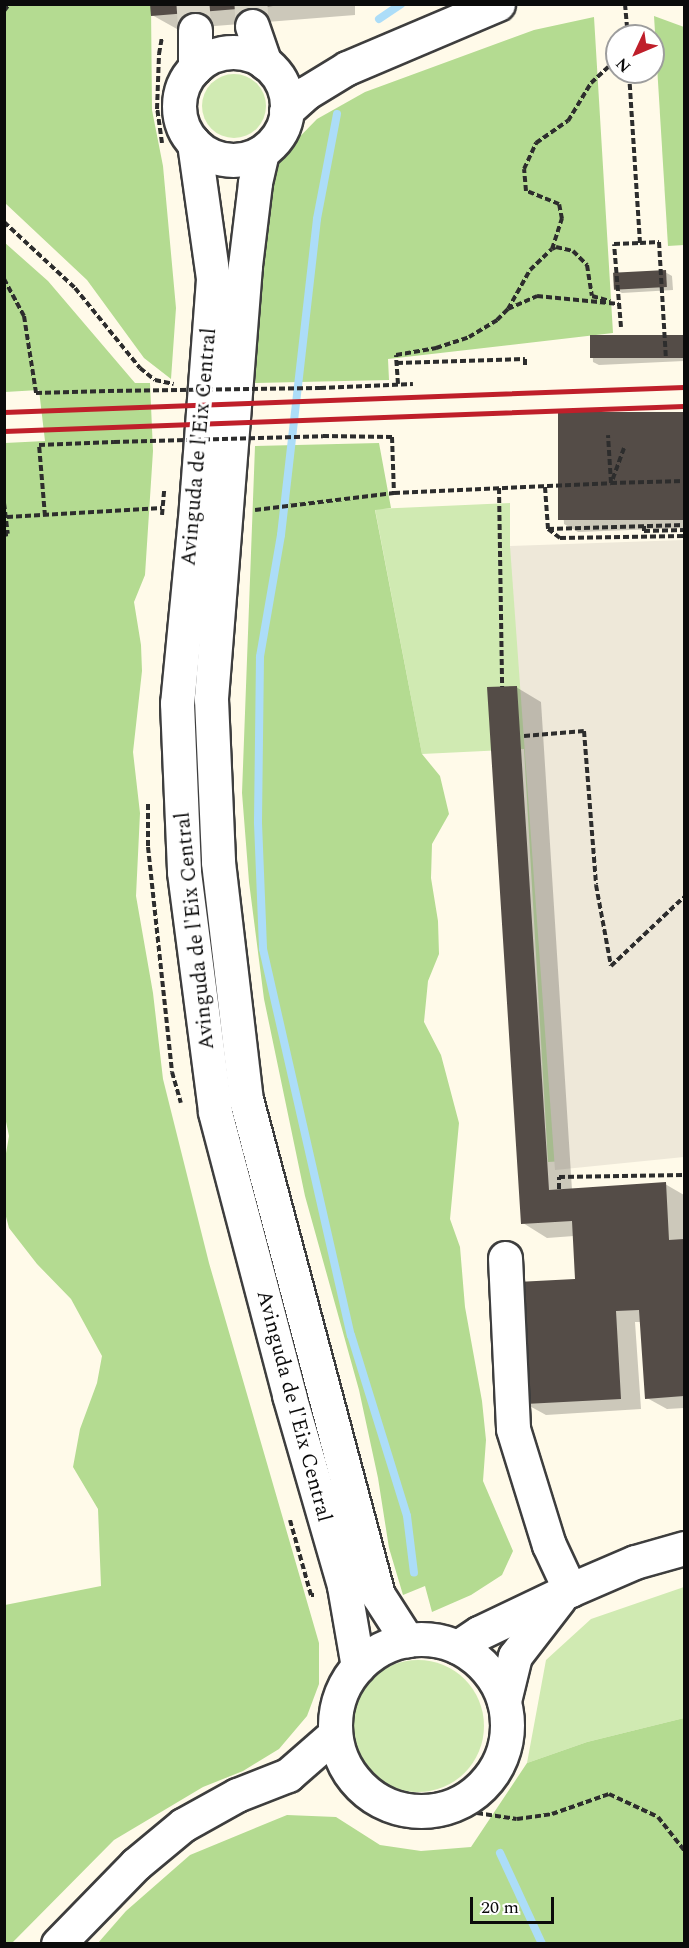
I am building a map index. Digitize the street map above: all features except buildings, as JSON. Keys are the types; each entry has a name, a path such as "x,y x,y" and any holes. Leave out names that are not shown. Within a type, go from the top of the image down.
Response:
{"street":[{"path":"286,111 306,93 347,68 498,4"},
{"path":"252,26 270,67 285,91 286,111 277,137 262,152 248,158 227,160 212,156 194,144 183,128 179,109 184,83 195,68 210,57 229,52 248,54 270,67 347,68"},
{"path":"179,31 195,68"},
{"name":"Avinguda de l'Eix Central","path":"194,144 213,279 196,507 177,703 184,872 215,1112 289,1395 344,1586 357,1667"},
{"name":"Avinguda de l'Eix Central","path":"262,152 255,183 245,266 211,699 218,862 246,1099 378,1595 407,1640"},
{"path":"505,1258 513,1429 566,1592"},
{"path":"458,1647 479,1633 566,1592 635,1562 684,1548"},
{"path":"288,1775 344,1779 383,1802 408,1810 435,1810 460,1802 481,1788 501,1760 507,1735 504,1701 515,1656 566,1592"},
{"path":"361,1787 344,1763 335,1734 336,1710 341,1694 357,1667 380,1649 407,1640 433,1640 458,1647 474,1656 487,1669 504,1701"},
{"path":"58,1944 136,1864 183,1825 237,1796 288,1775 335,1734"}],"path":[{"path":"4,11 9,4"},
{"path":"625,4 627,24"},
{"path":"164,155 157,109 159,54 179,31"},
{"path":"552,249 561,219 559,204 526,191 524,169 536,143 568,121 591,83 605,69"},
{"path":"630,84 640,243"},
{"path":"4,222 75,288 140,368 155,380"},
{"path":"621,327 614,244 659,242 666,359"},
{"path":"398,384 396,355 436,348 469,338 497,320 508,309 530,270 556,247 573,251 587,265 592,296 619,304"},
{"path":"4,279 24,316 36,393 413,384"},
{"path":"508,309 537,296 619,304"},
{"path":"397,363 525,359 525,366"},
{"path":"174,396 177,372"},
{"path":"169,442 170,431"},
{"path":"608,435 611,483"},
{"path":"45,516 39,446 323,436 392,437 394,493"},
{"path":"611,483 624,448"},
{"path":"254,510 394,493 684,481"},
{"path":"7,518 162,508 164,487"},
{"path":"545,487 548,529 560,538 684,536"},
{"path":"499,488 502,687"},
{"path":"4,503 8,534 4,535"},
{"path":"548,529 684,525"},
{"path":"644,526 644,531 684,530"},
{"path":"524,736 584,731 596,885 611,966 684,897"},
{"path":"559,1189 559,1177 684,1175"},
{"path":"460,1802 477,1813 517,1819 552,1814 609,1794 658,1817 684,1850"}],"green space":[{"path":"5,5 151,5 152,110 163,166 176,308 171,379 144,358 87,280 5,203"},
{"path":"654,16 684,27 684,245 668,246 658,84 665,84 665,24 654,24"},
{"path":"594,17 613,333 388,359 389,380 255,383 266,212 279,158 317,119 365,92 534,30"},
{"path":"228,74 240,74 257,83 264,94 266,106 264,118 257,129 240,138 228,138 216,133 207,124 202,112 202,100 207,88 216,79"},
{"path":"4,242 48,281 135,383 150,383 153,451 145,575 134,602 141,645 142,671 133,752 140,813 136,896 153,993 163,1079 209,1263 319,1643 319,1684 307,1716 279,1749 243,1771 203,1787 114,1840 11,1944 4,1943 5,1605 101,1586 98,1509 73,1467 80,1429 97,1383 102,1356 71,1299 37,1264 9,1228 5,1213 5,1159 9,1136 4,1112 5,443 45,441 39,390 5,392"},
{"path":"379,443 391,508 375,510 422,754 440,776 449,814 432,844 431,878 438,921 439,954 428,981 424,1022 441,1055 459,1123 450,1219 460,1247 465,1307 482,1401 486,1440 483,1481 513,1551 502,1575 471,1595 432,1612 425,1586 403,1595 389,1548 378,1478 359,1390 305,1196 264,999 249,882 242,793 255,446"},
{"path":"510,503 510,548 684,542 684,1154 548,1162 524,749 422,754 375,509"},
{"path":"684,1587 684,1718 587,1742 527,1763 546,1660 591,1619"},
{"path":"418,1660 443,1665 465,1679 479,1701 484,1726 479,1751 465,1773 443,1787 418,1792 393,1787 371,1773 357,1751 352,1726 357,1701 371,1679 393,1665"},
{"path":"684,1718 684,1943 98,1943 126,1911 190,1855 287,1815 336,1817 380,1845 421,1851 471,1847 527,1763 587,1742"}],"shaded area":[{"path":"684,540 684,1157 555,1170 510,546"}],"waterway":[{"path":"379,19 401,4"},
{"path":"337,114 317,219 281,535 260,657 258,823 263,949 351,1335 407,1516 414,1573"},
{"path":"500,1853 542,1944"}],"tunnel":[{"path":"193,4 195,30"},
{"path":"251,4 252,26"}],"railway":[{"path":"4,412 684,387"},
{"path":"4,431 684,406"}]}
